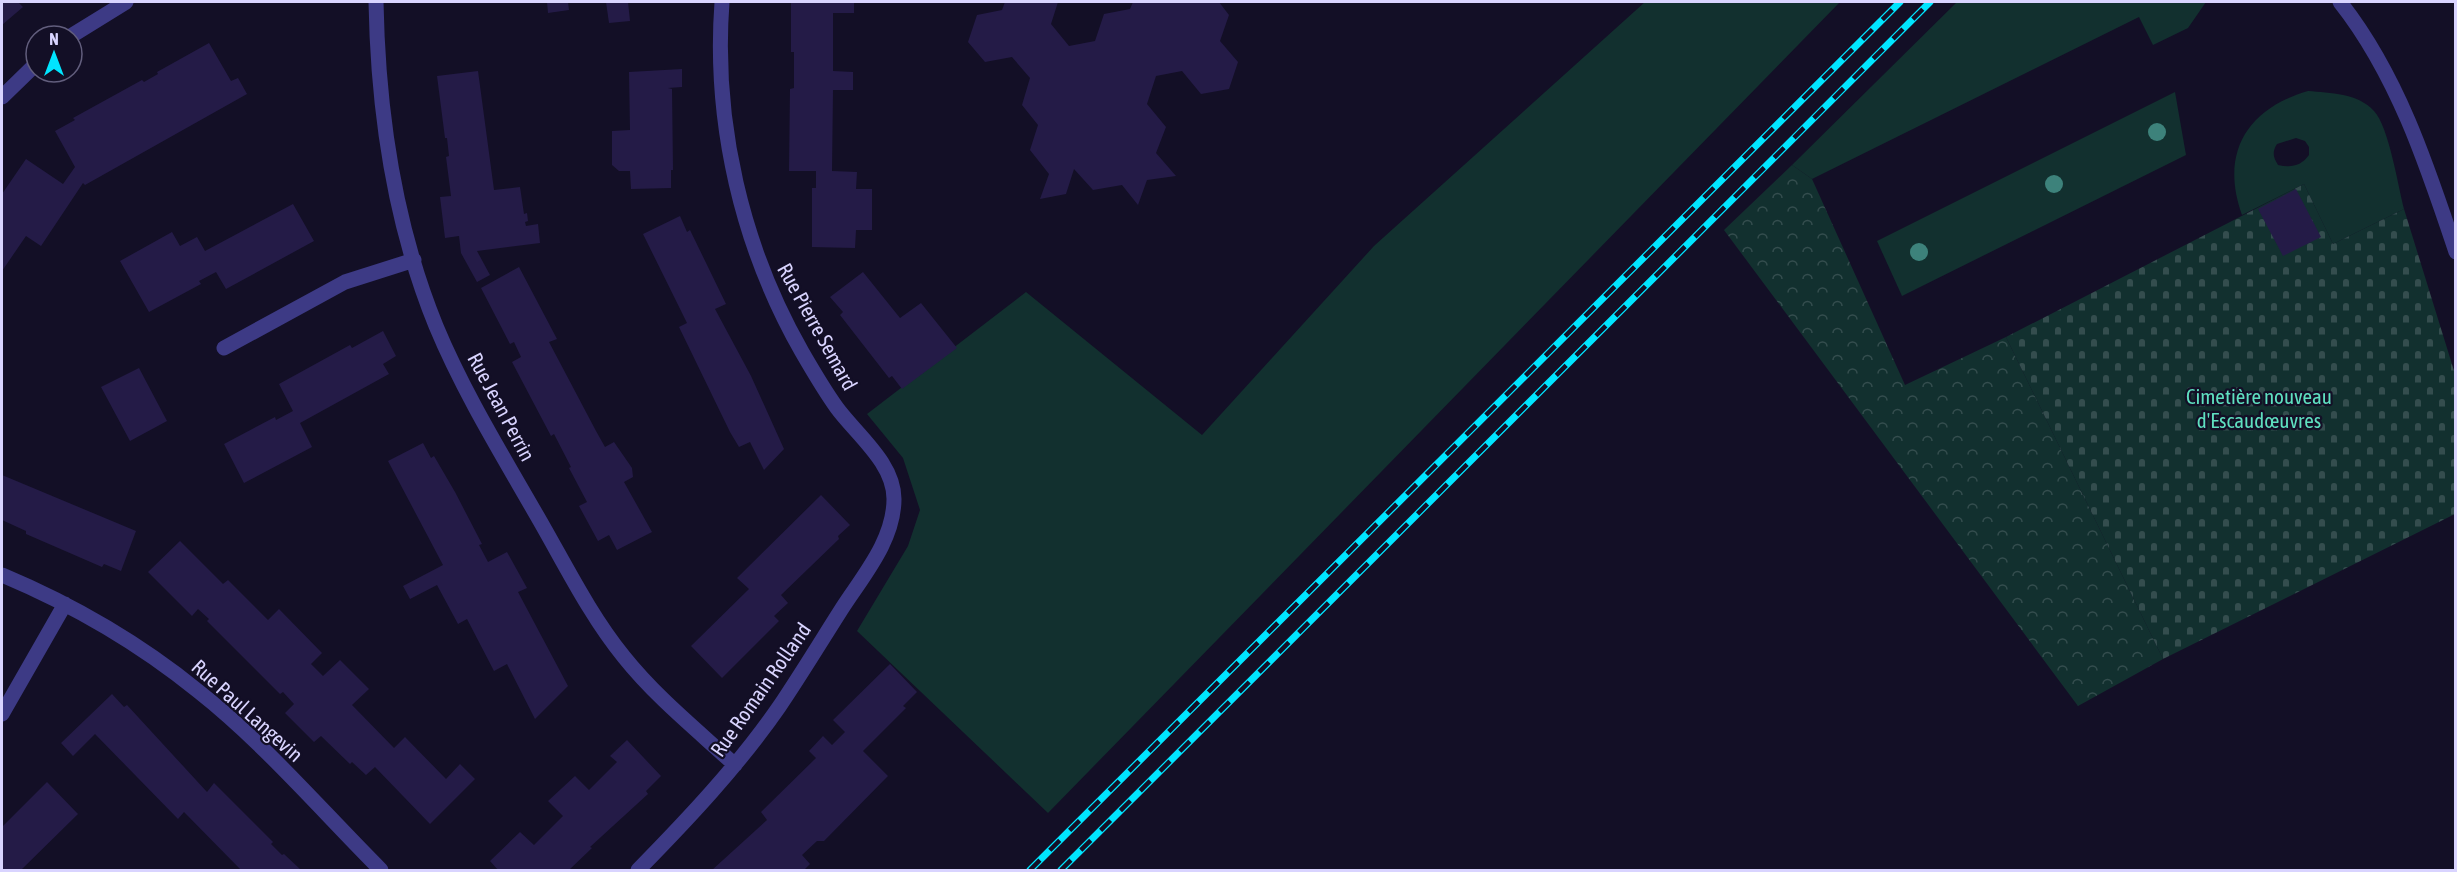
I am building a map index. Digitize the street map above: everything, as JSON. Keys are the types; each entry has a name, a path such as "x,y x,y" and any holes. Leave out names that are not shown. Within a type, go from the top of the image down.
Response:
{"street":[{"path":"84,28 126,2"},
{"name":"Rue Jean Perrin","path":"376,2 378,67 387,142 400,209 436,327 494,441 604,631 646,683 735,765"},
{"name":"Rue Pierre Semard","path":"722,2 720,48 726,127 731,160 749,233 772,296 801,350 837,408 884,466 892,483 893,516"},
{"path":"2340,2 2363,33 2403,111 2429,174 2456,252"},
{"path":"2,97 24,76"},
{"path":"224,348 345,282 414,260"},
{"name":"Rue Romain Rolland","path":"638,870 735,765 778,708 880,549 893,516"},
{"name":"Rue Paul Langevin","path":"2,575 65,604 132,645 199,691 250,738 381,870"},
{"path":"2,714 65,604"}],"green space":[{"path":"1645,2 1840,2 1048,813 857,631 908,546 920,510 903,458 867,414 1026,292 1202,435 1374,246"},
{"path":"1957,2 2206,2 2188,28 2153,45 2139,17 1812,179 1792,165"},
{"path":"2308,91 2334,93 2352,97 2374,111 2389,143 2404,209 2333,244 2304,184 2242,215 2236,193 2234,172 2237,154 2254,122 2268,109","holes":["2296,138 2305,141 2309,147 2309,155 2303,162 2287,166 2278,165 2274,154 2277,144"]},
{"path":"2175,92 2186,155 1902,296 1877,241"},
{"path":"1792,165 1812,179 1905,385 2006,337 2163,659 2078,706 1724,230"},
{"name":"Cimetière nouveau d'Escaudœuvres","path":"2304,184 2333,244 2404,209 2455,374 2455,514 2163,659 2006,337"}],"building":[{"path":"2,2 18,2 23,7 2,25"},
{"path":"547,2 568,2 569,10 548,13"},
{"path":"606,2 628,2 630,21 609,23"},
{"path":"791,2 854,2 854,13 833,13 833,71 853,72 853,90 833,90 832,171 857,172 856,189 872,189 872,230 856,230 855,248 812,247 812,188 816,188 816,171 789,171 790,89 794,88"},
{"path":"1005,2 1058,2 1051,24 1069,46 1095,41 1104,14 1130,9 1133,2 1219,2 1229,15 1220,41 1238,62 1229,89 1201,94 1182,71 1156,76 1147,104 1166,127 1156,153 1176,176 1147,180 1138,205 1122,185 1093,190 1074,169 1066,194 1040,199 1049,174 1030,150 1038,125 1022,105 1030,78 1012,57 985,62 968,42 977,15 1002,10"},
{"path":"209,43 231,81 238,78 247,94 85,185 83,183 41,246 26,236 2,271 2,194 26,159 63,184 75,167 55,131 75,120 73,118 142,80 144,82 158,74 157,72"},
{"path":"682,69 682,87 668,88 672,89 673,170 671,170 671,188 631,189 630,171 619,171 612,165 612,131 630,130 629,72"},
{"path":"478,71 494,190 520,187 524,214 527,213 526,226 538,224 540,243 477,251 490,275 477,282 461,253 459,236 445,238 440,197 451,196 446,157 449,156 447,138 445,138 437,76"},
{"path":"2296,189 2321,237 2283,256 2258,209"},
{"path":"293,204 314,241 226,289 216,272 199,281 201,284 149,312 120,261 172,232 180,246 197,237 205,251"},
{"path":"680,216 687,232 690,230 726,304 715,309 751,376 784,449 764,470 750,442 739,447 730,432 679,327 687,323 643,234"},
{"path":"519,267 557,339 549,342 596,431 605,447 614,442 632,468 633,477 624,482 652,532 617,550 609,535 598,541 579,506 587,502 554,434 551,436 512,362 521,357 514,342 510,344 481,288"},
{"path":"863,272 900,318 921,303 957,348 902,389 892,376 889,378 840,315 843,312 830,297"},
{"path":"383,331 396,356 383,364 389,374 300,423 312,447 244,483 224,444 275,417 276,420 293,411 279,384 350,345 352,348"},
{"path":"139,368 167,421 130,441 101,387"},
{"path":"423,443 431,458 434,456 455,492 482,544 479,545 488,562 507,552 527,588 518,592 568,686 535,719 507,664 494,671 467,619 458,624 437,585 410,599 403,586 443,565 388,461"},
{"path":"2,475 136,531 121,571 104,564 102,567 26,534 26,531 2,520"},
{"path":"821,495 850,525 838,536 839,539 781,595 788,603 774,616 779,621 722,678 691,646 749,589 737,578"},
{"path":"180,541 223,584 228,580 268,620 279,609 322,653 311,664 323,676 340,660 369,689 352,705 394,748 405,737 446,779 460,764 475,779 430,824 375,767 366,775 352,762 350,764 321,736 314,742 285,713 294,704 283,692 280,694 207,621 209,619 198,609 192,616 148,572"},
{"path":"890,664 917,692 903,706 906,708 863,751 888,776 824,841 817,841 802,855 810,864 804,870 712,870 767,820 761,812 816,758 809,751 823,736 832,745 845,732 833,720"},
{"path":"112,694 124,707 127,705 207,792 214,783 273,842 271,844 282,855 284,854 301,870 241,870 184,812 178,819 95,734 73,756 61,743"},
{"path":"627,740 661,776 646,791 648,794 590,847 592,848 569,870 498,870 490,861 520,832 534,845 563,816 548,801 575,776 589,790 617,762 610,756"},
{"path":"47,782 78,814 21,870 2,870 2,827"}],"railway":[{"path":"1030,870 1900,2"},
{"path":"1061,870 1930,2"}]}
